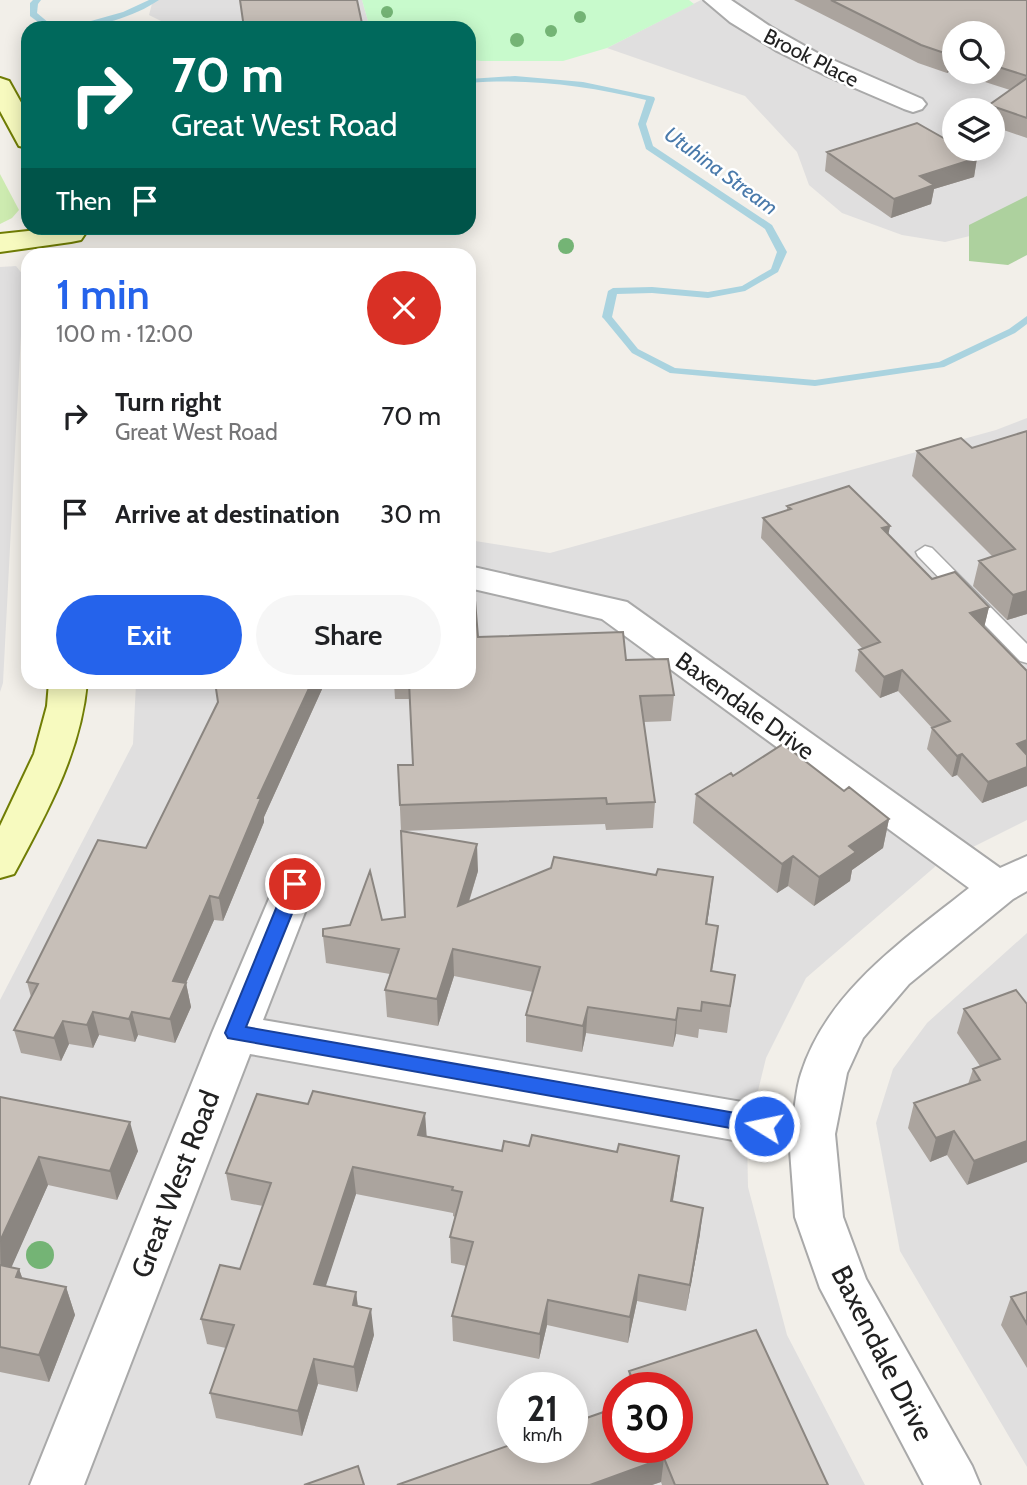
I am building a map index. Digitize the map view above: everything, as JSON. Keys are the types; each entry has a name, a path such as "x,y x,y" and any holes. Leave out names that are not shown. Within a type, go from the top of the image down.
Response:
{"main road":[{"path":"0,86 21,127"},
{"path":"0,243 71,239"},
{"path":"0,863 54,752 63,721 67,689"}],"street":[{"name":"Brook Place","path":"716,0 771,40 845,77 913,104"},
{"name":"Baxendale Drive","path":"476,579 614,610 1012,880 894,972 846,1027 824,1073 812,1134 819,1217 845,1288 953,1485"},
{"name":"Great West Road","path":"57,1485 295,884"},
{"path":"234,1033 812,1134"}],"lane":[{"path":"925,552 1027,656"}],"shaded area":[{"path":"153,0 362,0 368,21 161,21 149,15"},
{"path":"701,0 1027,0 1027,211 974,235 945,242 902,235 842,213 809,185 797,152 745,96 607,48"},
{"path":"16,266 21,272 21,334 3,683 0,692 0,267"},
{"path":"1027,418 1027,820 937,865 806,978 766,1058 747,1136 748,1187 787,1335 865,1485 0,1485 0,1000 133,744 136,689 476,689 476,541 550,553 996,430"},
{"path":"1027,933 1027,1467 900,1251 876,1123 893,1069 927,1023"}],"green space":[{"path":"362,0 689,0 694,4 607,48 563,61 476,60 476,21 368,21"},
{"path":"0,174 19,210 12,218 0,224"},
{"path":"1027,196 1027,255 1008,265 969,261 969,225"}],"building":[{"path":"240,0 357,0 362,21 243,21"},
{"path":"831,0 1027,0 1027,76 1005,69 1005,21 942,21 942,52 921,45"},
{"path":"1027,78 1027,118 1005,110 1005,98 999,98"},
{"path":"917,123 942,137 942,161 968,161 920,176 934,185 894,199 827,152"},
{"path":"1027,431 1027,591 1013,595 979,561 1015,549 917,451 961,438 972,448"},
{"path":"849,486 890,526 882,528 932,579 955,572 989,607 970,613 1027,671 1027,740 1017,744 1027,755 1027,767 988,782 962,754 957,756 932,728 950,721 902,670 884,677 859,650 880,642 763,518 791,509 787,506"},
{"path":"476,612 478,637 623,632 626,660 668,659 674,695 640,696 655,802 607,804 606,798 400,805 398,765 413,765 409,689 476,689"},
{"path":"216,689 309,689 258,798 261,798 219,898 210,896 173,981 186,983 170,1019 132,1012 129,1019 93,1012 87,1025 63,1021 54,1038 14,1030 38,984 27,982 98,840 146,848 218,702"},
{"path":"783,744 844,791 849,787 889,819 849,846 856,852 819,877 793,856 782,864 696,794 731,773 733,776"},
{"path":"401,831 477,844 458,906 551,868 554,857 656,875 658,869 713,877 706,924 718,926 711,971 735,975 730,1006 702,1002 701,1011 678,1008 676,1020 588,1007 583,1026 526,1015 540,967 453,949 437,999 385,990 399,949 323,936 323,929 350,925 370,871 382,920 405,917"},
{"path":"1016,990 1027,1004 1027,1141 974,1161 954,1131 936,1138 914,1103 980,1080 973,1069 1000,1059 964,1009"},
{"path":"313,1091 425,1113 418,1135 502,1151 504,1141 529,1146 532,1135 617,1152 619,1144 679,1156 671,1201 703,1208 690,1285 639,1275 630,1317 548,1300 540,1334 452,1316 473,1242 450,1237 462,1192 452,1190 453,1187 353,1167 314,1284 356,1292 353,1305 371,1309 354,1367 314,1359 298,1411 210,1393 234,1325 201,1319 220,1265 240,1269 271,1183 226,1173 257,1094 308,1104"},
{"path":"0,1097 130,1122 110,1171 39,1157 0,1241"},
{"path":"0,1265 19,1269 16,1277 66,1287 39,1355 0,1347"},
{"path":"1027,1292 1027,1324 1011,1297"},
{"path":"756,1330 828,1485 675,1485 666,1463 693,1463 693,1372 629,1371"},
{"path":"602,1413 602,1463 650,1463 590,1485 397,1485 497,1450 497,1463 588,1463 588,1417"},
{"path":"358,1466 364,1485 304,1485"}],"waterway":[{"name":"Utuhina Stream","path":"37,0 33,14 42,21"},
{"path":"98,21 126,14 155,0"},
{"name":"Utuhina Stream","path":"476,80 560,81 651,99 642,124 649,147 769,227 782,252 775,270 745,288 708,295 652,290 613,291 607,317 635,351 673,371 815,383 941,365 1012,331 1027,319"}],"route":[{"path":"295,884 234,1033 764,1126"}]}
